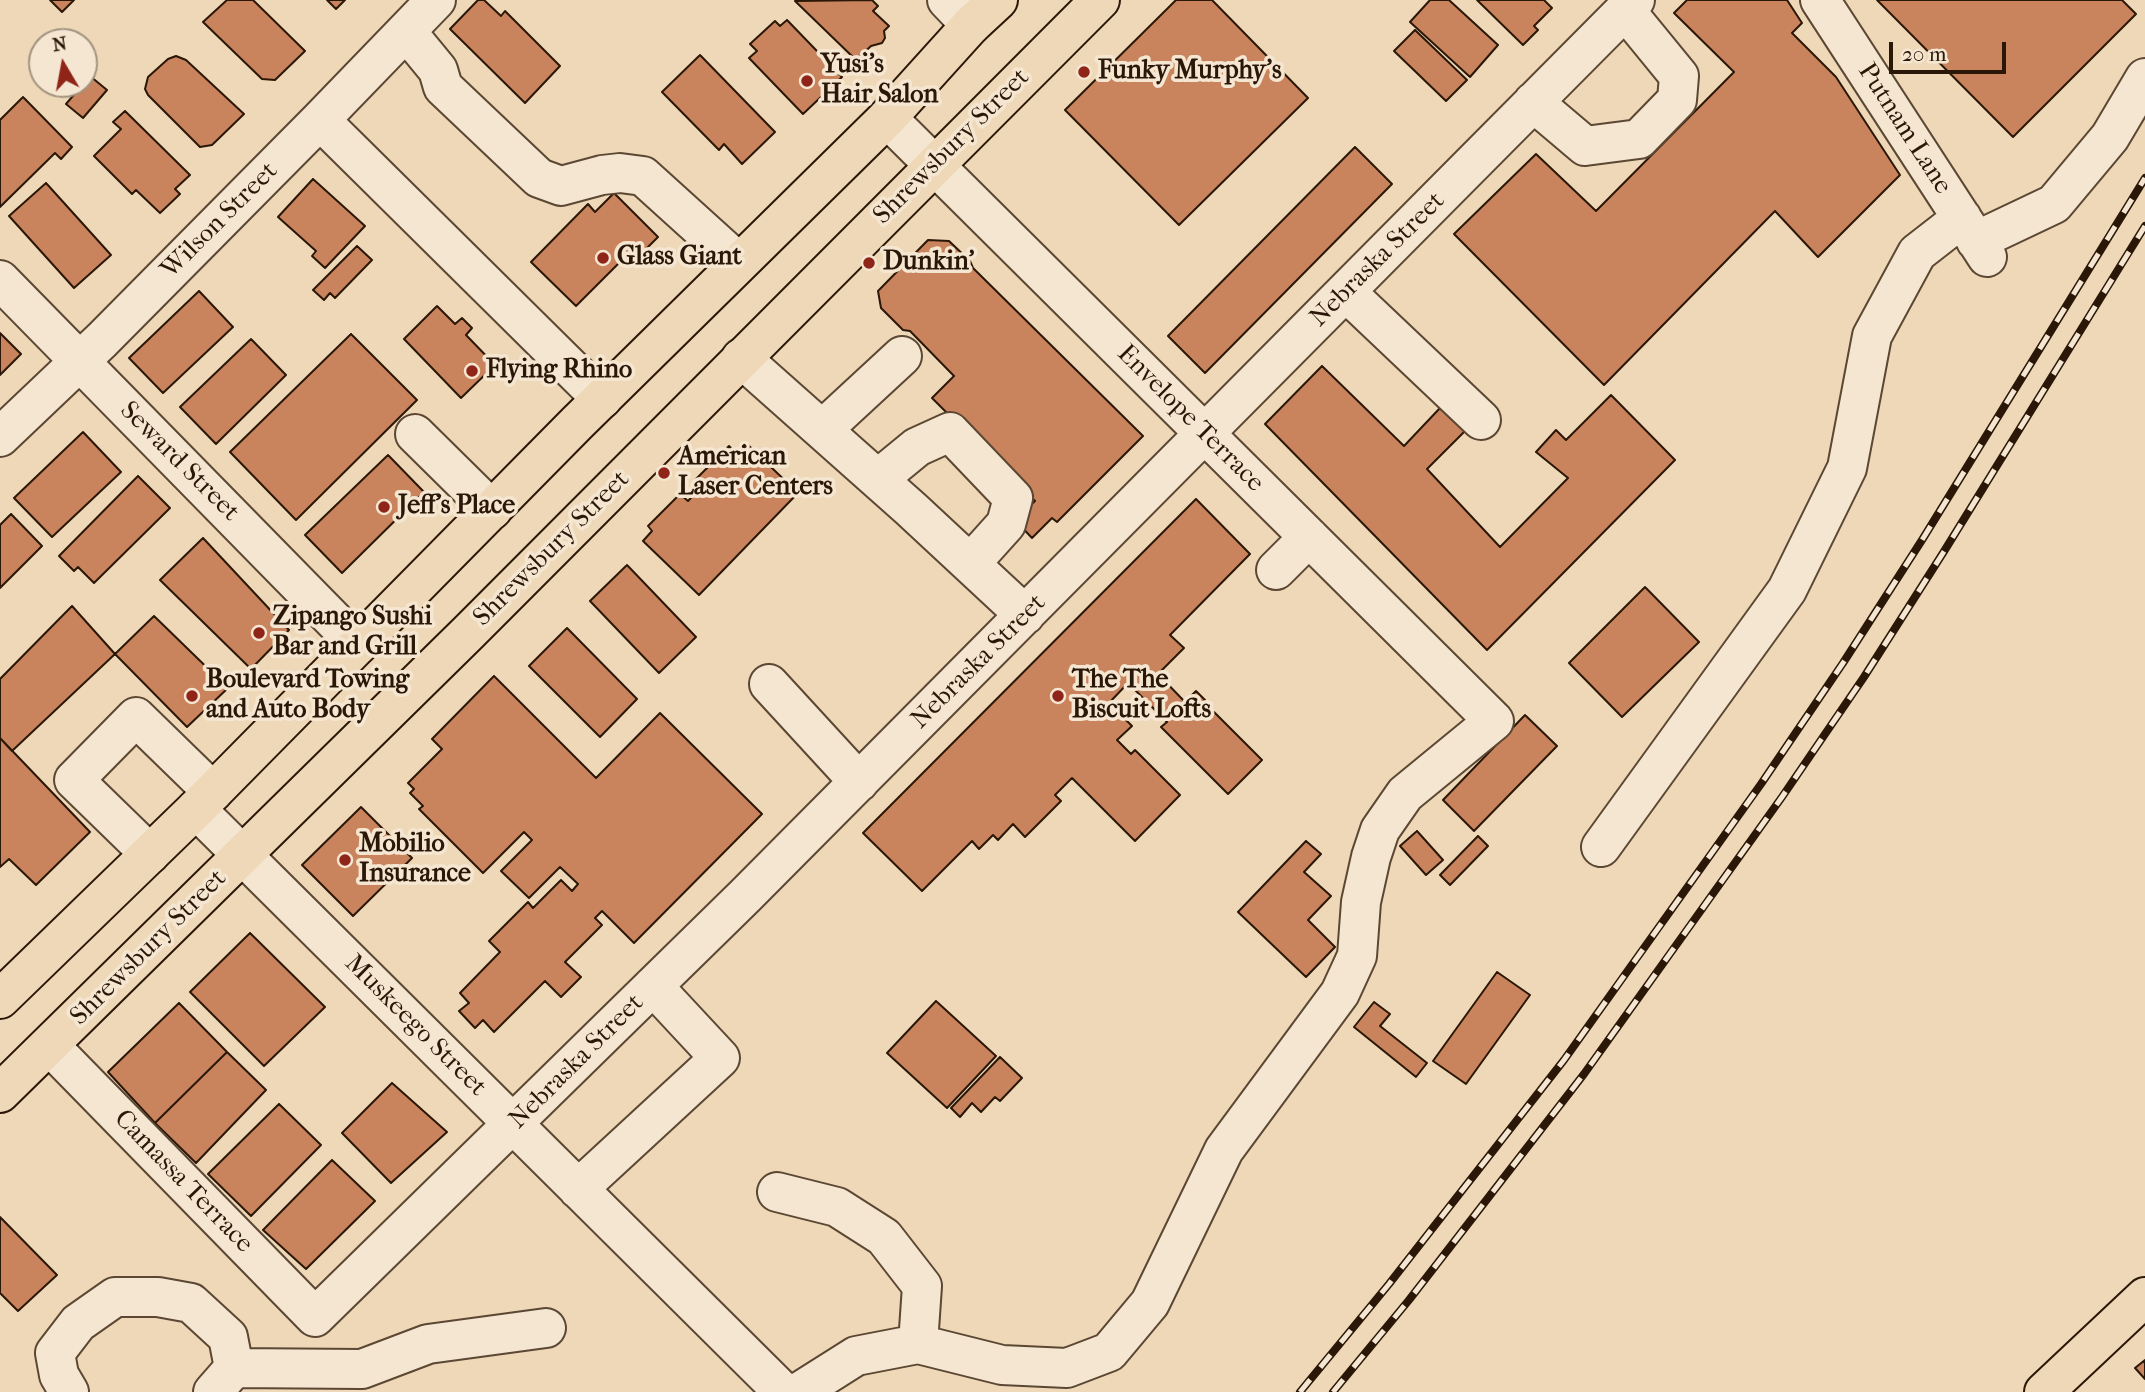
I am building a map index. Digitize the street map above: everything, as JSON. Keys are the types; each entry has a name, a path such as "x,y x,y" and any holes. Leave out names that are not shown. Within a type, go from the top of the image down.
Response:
{"main road":[{"name":"Shrewsbury Street","path":"0,1093 469,632 1100,0"},
{"path":"4,989 204,801 738,262 887,118 972,8"},
{"path":"2044,1392 2145,1297"}],"street":[{"name":"Wilson Street","path":"0,437 80,362 436,0"},
{"name":"Putnam Lane","path":"1821,0 1975,239"},
{"path":"1533,103 1586,146 1639,139 1677,100 1679,76 1630,5"},
{"name":"Nebraska Street","path":"315,1317 514,1125 859,782 1630,5"},
{"path":"406,32 438,70 443,87 540,178 561,186 601,175 620,173 643,176 738,262"},
{"path":"1601,847 1787,590 1847,468 1872,336 1917,253 1975,239 2054,204 2110,137 2145,78"},
{"name":"Envelope Terrace","path":"887,118 1494,721 1405,794 1380,830 1361,902 1357,956 1340,993 1224,1150 1150,1303 1109,1352 1067,1368 1002,1365 918,1344"},
{"path":"320,120 601,399"},
{"name":"Seward Street","path":"0,280 358,645"},
{"path":"1346,292 1480,420"},
{"path":"822,430 902,356"},
{"path":"741,358 878,479 1025,615"},
{"path":"878,479 917,447 950,432 1013,498 1006,524 971,564"},
{"path":"415,434 492,510"},
{"path":"1276,570 1309,537"},
{"path":"769,684 859,782"},
{"name":"Muskeego Street","path":"150,854 74,780 136,717 204,801 243,855 783,1392"},
{"path":"578,1189 720,1058 653,986"},
{"name":"Camassa Terrace","path":"50,1046 315,1317"},
{"path":"777,1192 837,1207 884,1237 922,1286 918,1344 856,1356 799,1392"},
{"path":"69,1392 59,1375 55,1353 78,1323 115,1297 158,1297 191,1303 228,1337 224,1380 362,1369 428,1344 546,1328"}],"building":[{"path":"50,0 74,0 62,12"},
{"path":"227,0 253,0 305,51 275,80 262,79 203,22"},
{"path":"327,0 345,0 336,9"},
{"path":"478,0 484,0 501,16 505,11 560,66 525,103 450,29"},
{"path":"872,0 878,6 873,11 889,26 884,31 885,38 882,43 871,46 856,60 795,1"},
{"path":"1176,0 1212,0 1308,98 1179,225 1065,110"},
{"path":"1430,0 1449,0 1498,45 1470,77 1410,22"},
{"path":"1477,0 1544,0 1552,8 1534,26 1538,30 1523,45"},
{"path":"1687,0 1787,0 1802,23 1792,33 1836,77 1900,175 1818,257 1775,211 1604,385 1454,234 1536,154 1596,211 1734,72 1674,13"},
{"path":"1877,0 2122,0 2136,14 2013,137"},
{"path":"787,20 842,77 803,114 749,58 757,51 750,44 775,21 780,26"},
{"path":"1415,30 1467,80 1446,101 1394,51"},
{"path":"700,55 775,132 742,164 724,144 719,150 662,92"},
{"path":"176,56 186,60 244,114 212,145 200,147 145,89 148,77 168,59"},
{"path":"98,83 107,90 83,118 66,104 71,98 98,98"},
{"path":"23,97 72,147 61,159 55,153 0,207 0,120"},
{"path":"125,111 190,175 175,189 180,194 160,213 136,190 132,194 94,156 121,129 113,122"},
{"path":"1355,147 1392,184 1205,373 1168,336"},
{"path":"313,179 365,226 325,268 312,256 316,251 278,217"},
{"path":"46,183 111,255 74,288 9,216"},
{"path":"614,193 658,237 640,255 633,249 576,306 531,262 588,204 595,212"},
{"path":"928,240 949,241 1143,436 1057,522 1052,518 1032,538 1015,520 1035,501 932,398 954,376 910,331 903,330 881,308 878,291"},
{"path":"357,246 372,260 335,298 330,293 324,300 313,290"},
{"path":"199,291 233,327 163,393 129,358"},
{"path":"437,306 455,324 462,318 472,328 466,335 495,365 461,398 404,339"},
{"path":"0,333 21,354 0,375"},
{"path":"351,334 417,400 296,520 230,452"},
{"path":"251,339 286,375 216,444 180,407"},
{"path":"1322,366 1404,446 1440,408 1465,431 1427,469 1500,547 1568,478 1536,452 1556,430 1566,440 1611,395 1675,460 1487,650 1265,424"},
{"path":"83,432 121,472 52,537 14,498"},
{"path":"746,443 798,493 699,595 643,541 652,531 648,526 680,494 688,501 701,487 695,480 729,446 736,453"},
{"path":"388,455 424,492 342,573 305,535"},
{"path":"138,476 170,508 94,583 78,567 74,571 59,556"},
{"name":"The The Biscuit Lofts","path":"1196,499 1250,554 1170,635 1184,648 1158,674 1185,702 1196,691 1205,700 1199,706 1210,717 1214,712 1262,760 1228,794 1161,727 1167,722 1128,683 1109,703 1132,726 1117,740 1131,754 1135,750 1180,795 1135,841 1072,778 1055,795 1061,801 1025,837 1013,824 998,840 993,835 979,849 972,841 922,891 863,833"},
{"path":"11,514 42,546 0,588 0,525"},
{"path":"203,538 289,630 251,669 160,580"},
{"path":"627,565 696,637 659,673 590,601"},
{"path":"1645,587 1699,642 1622,717 1569,663"},
{"path":"72,606 115,654 12,751 0,738 0,679"},
{"path":"154,616 228,688 187,727 115,654"},
{"path":"567,628 637,699 600,737 529,666"},
{"path":"494,676 596,778 660,713 762,814 634,943 602,911 595,918 602,925 565,962 581,977 561,997 545,981 494,1032 483,1020 475,1028 459,1011 469,1003 460,993 500,952 489,941 528,902 533,908 561,880 572,891 578,884 560,867 529,898 501,871 532,840 524,832 483,873 419,809 423,806 410,793 414,789 408,783 442,749 432,739"},
{"path":"1525,715 1557,746 1474,831 1443,800"},
{"path":"0,738 90,832 36,885 9,859 0,867"},
{"path":"361,807 412,858 353,916 302,865"},
{"path":"1417,831 1443,860 1426,875 1400,846"},
{"path":"1478,836 1488,846 1450,885 1440,875"},
{"path":"1306,841 1321,854 1304,872 1331,896 1308,920 1335,947 1306,977 1238,912"},
{"path":"250,933 325,1007 264,1066 190,992"},
{"path":"1497,972 1530,995 1466,1084 1433,1061"},
{"path":"936,1001 996,1056 947,1108 887,1053"},
{"path":"1374,1002 1390,1014 1380,1026 1427,1063 1416,1077 1354,1027"},
{"path":"179,1003 227,1052 155,1123 108,1072"},
{"path":"227,1052 266,1090 196,1163 155,1123"},
{"path":"1000,1057 1022,1078 1000,1101 995,1097 981,1112 972,1103 960,1117 951,1108"},
{"path":"392,1083 447,1132 391,1183 342,1133"},
{"path":"279,1104 321,1145 251,1216 208,1174"},
{"path":"332,1160 375,1201 306,1269 263,1230"},
{"path":"0,1217 57,1275 18,1311 0,1293"},
{"path":"2145,1360 2145,1379 2135,1368"}],"railway":[{"path":"1300,1392 1389,1284 1564,1060 1761,784 1922,540 2145,178"},
{"path":"1333,1392 1409,1300 1584,1074 1782,797 1864,677 1943,553 2145,226"}],"place":[{"name":"Funky Murphy's","path":"1084,72"},
{"name":"Yusi's Hair Salon","path":"807,81"},
{"name":"Glass Giant","path":"603,258"},
{"name":"Dunkin'","path":"869,263"},
{"name":"Flying Rhino","path":"472,371"},
{"name":"American Laser Centers","path":"664,473"},
{"name":"Jeff's Place","path":"384,507"},
{"name":"Zipango Sushi Bar and Grill","path":"259,633"},
{"name":"Boulevard Towing and Auto Body","path":"192,696"},
{"name":"The The Biscuit Lofts","path":"1058,696"},
{"name":"Mobilio Insurance","path":"345,860"}]}
